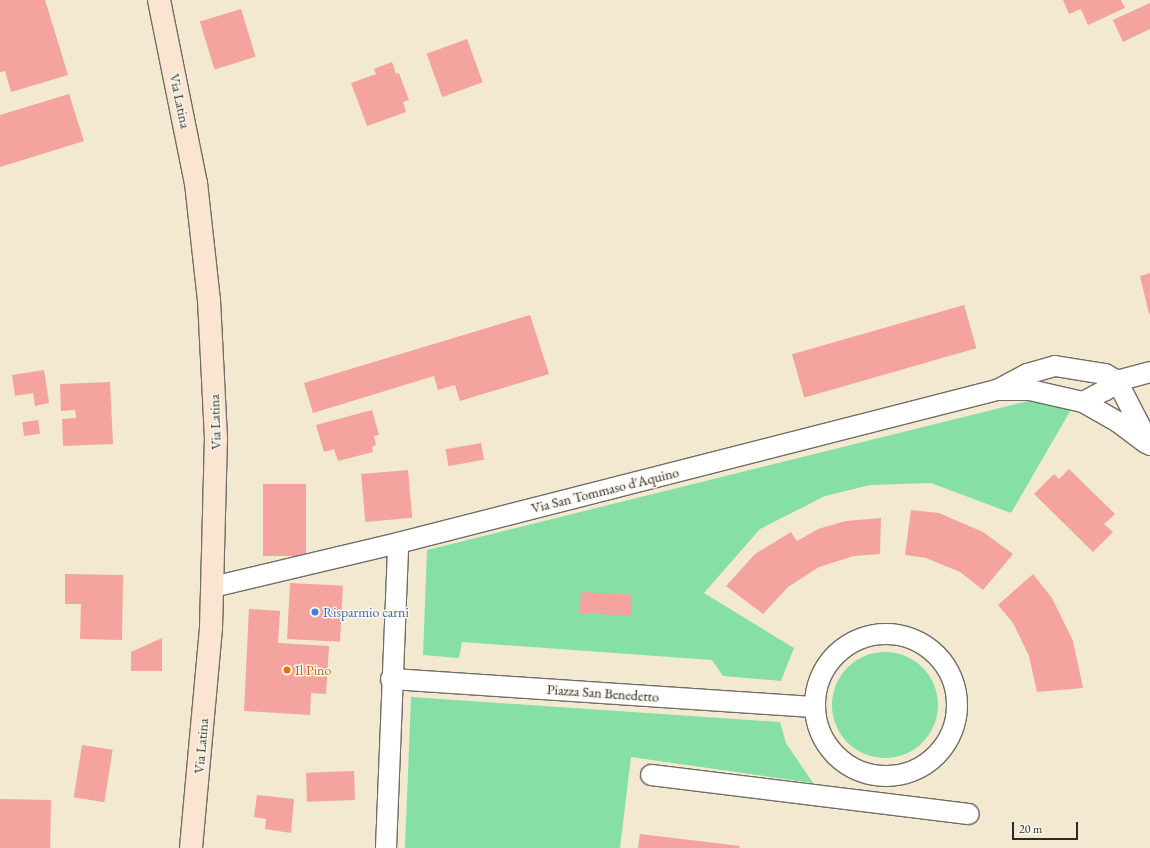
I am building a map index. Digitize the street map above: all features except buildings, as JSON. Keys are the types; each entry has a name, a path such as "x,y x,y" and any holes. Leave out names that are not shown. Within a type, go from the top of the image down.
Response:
{"main road":[{"name":"Via Latina","path":"159,0 194,172 205,260 216,437 213,587 192,848"}],"street":[{"name":"Via San Tommaso d'Aquino","path":"213,587 398,543 997,390 1027,374 1055,366 1088,369 1117,381 1150,446"},
{"path":"1083,402 1106,390 1117,381 1150,372"},
{"name":"Via San Tommaso d'Aquino","path":"997,390 1030,390 1083,402 1118,422 1150,446"},
{"path":"386,848 391,679 398,543"},
{"path":"892,633 918,641 936,653 949,672 957,694 956,717 949,739 935,758 915,770 892,776 870,774 848,766 830,750 819,730 814,707 817,683 828,662 846,645 868,635 892,633"},
{"name":"Piazza San Benedetto","path":"391,679 814,707"},
{"path":"867,802 870,774"},
{"path":"651,775 969,814"}],"green space":[{"path":"1028,401 1072,408 1011,513 931,483 870,485 825,496 760,529 704,593 794,648 781,681 723,676 712,660 462,642 459,658 423,655 427,550"},
{"path":"885,652 905,656 923,667 934,685 938,705 934,725 923,743 905,754 885,758 865,754 847,743 836,725 832,705 836,685 847,667 865,656"},
{"path":"411,697 780,722 786,743 813,783 631,757 620,848 405,848"}],"place":[{"name":"Risparmio carni","path":"315,612"},
{"name":"Il Pino","path":"287,670"}]}
